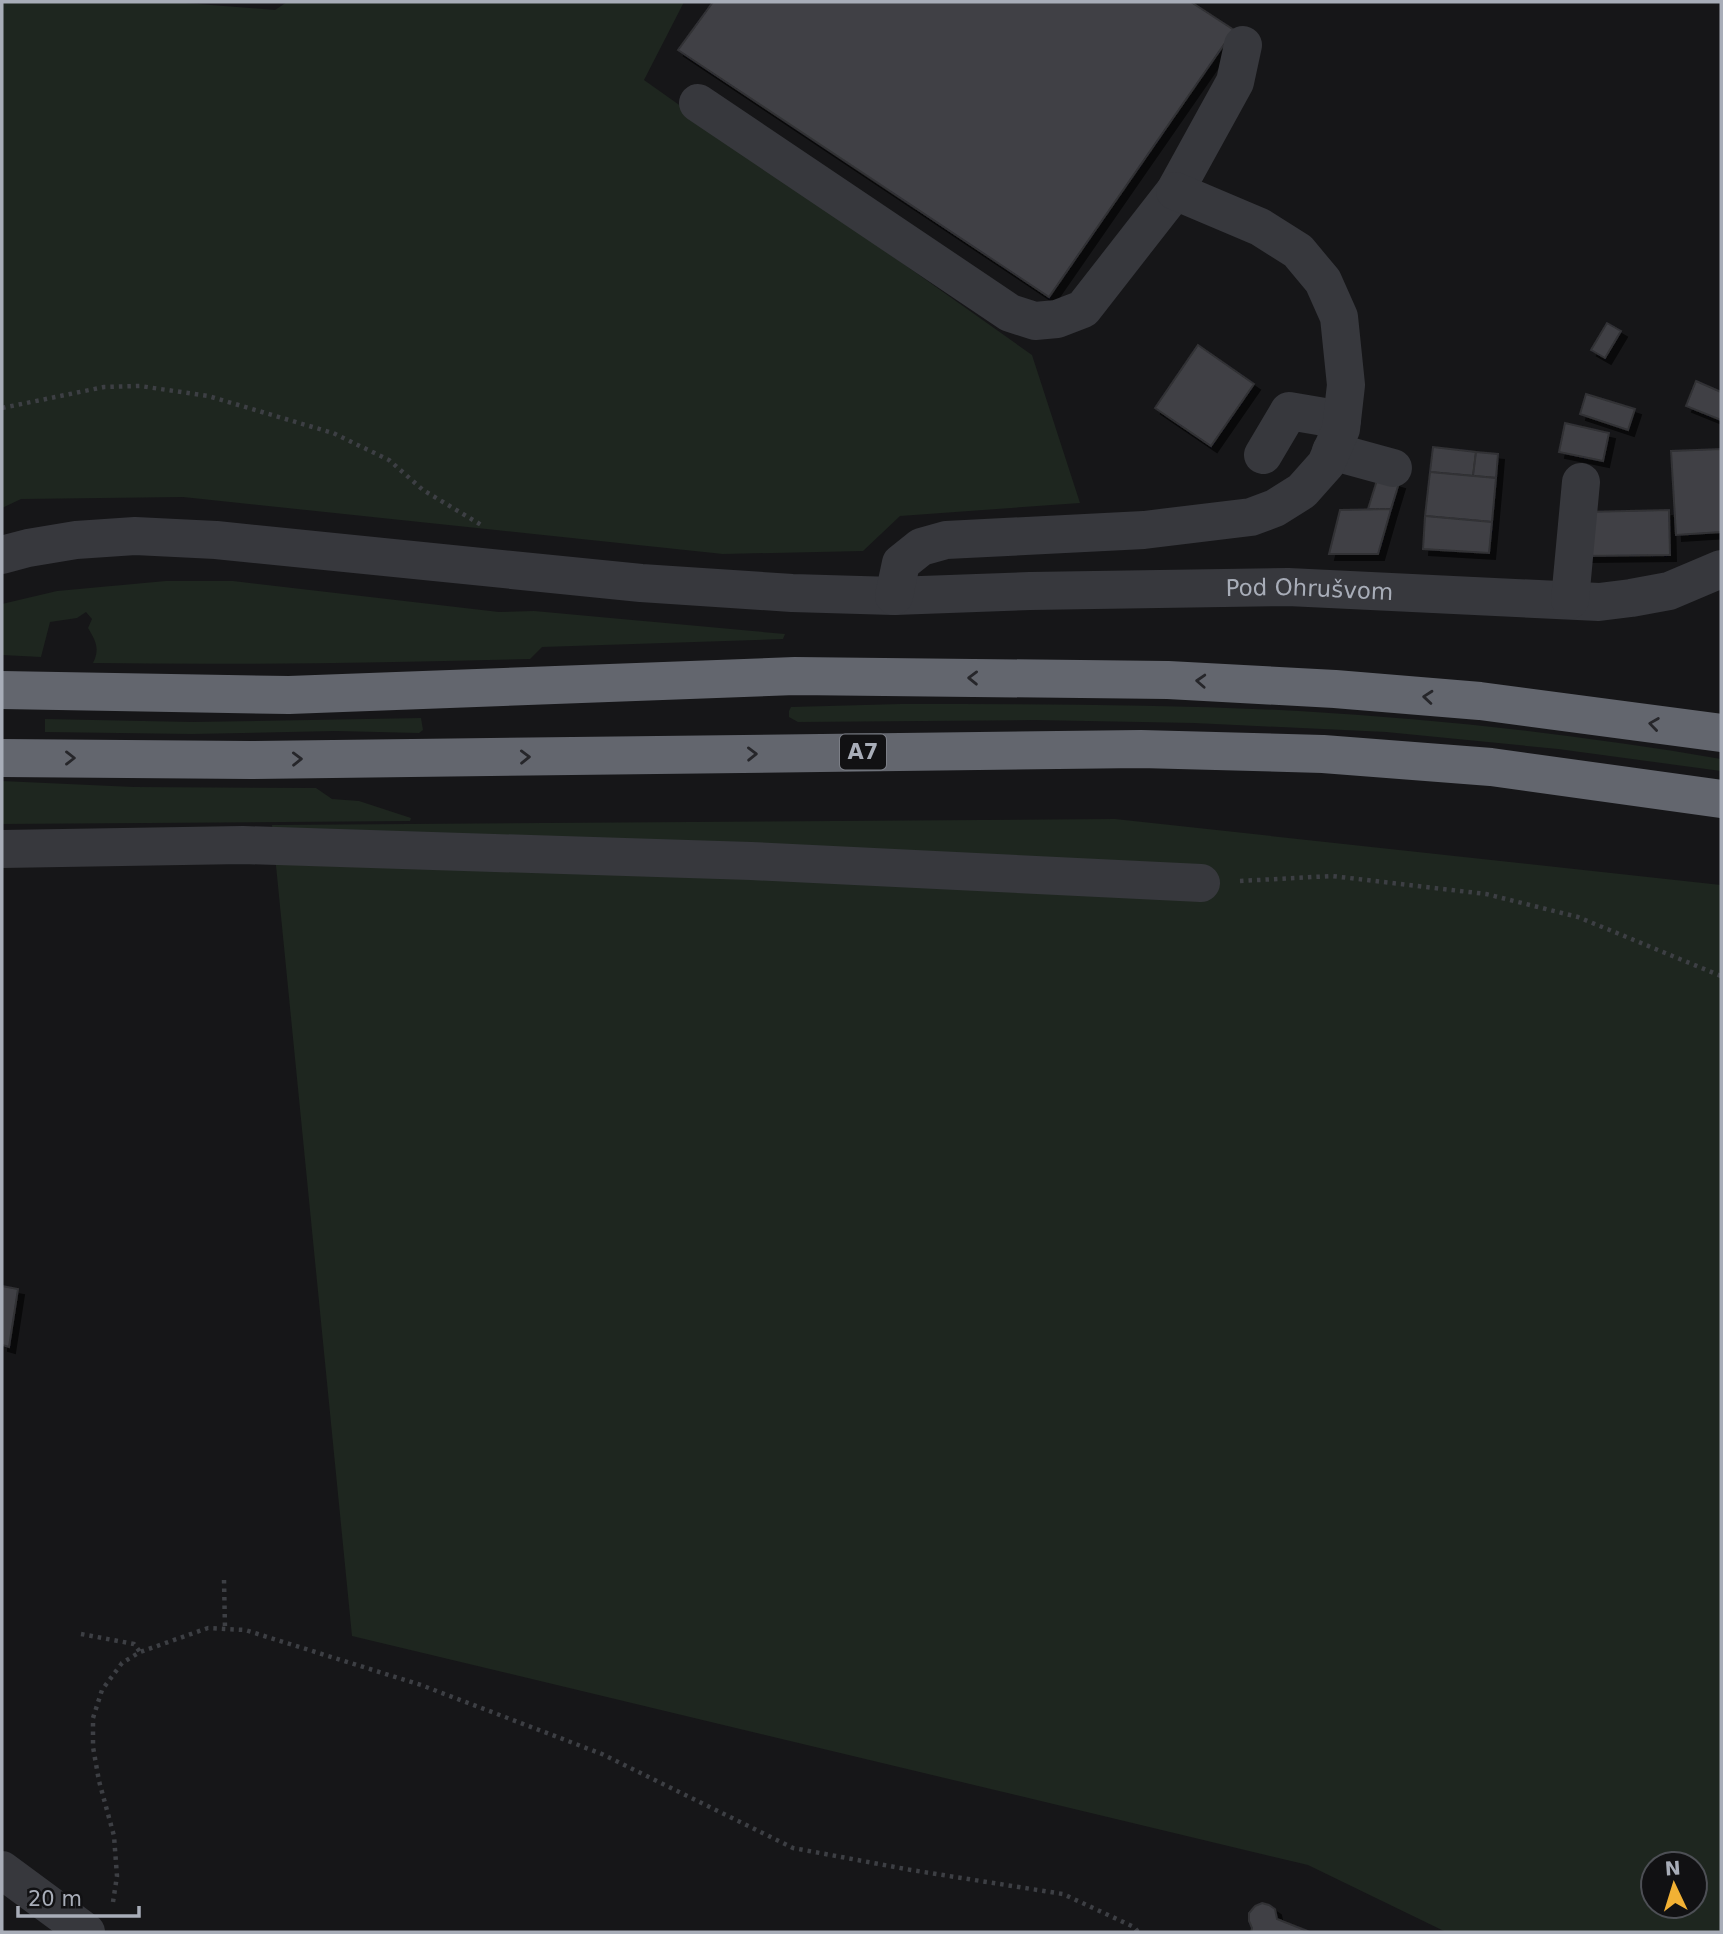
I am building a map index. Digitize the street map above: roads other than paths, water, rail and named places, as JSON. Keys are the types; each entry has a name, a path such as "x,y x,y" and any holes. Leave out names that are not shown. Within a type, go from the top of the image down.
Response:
{"highway":[{"path":"2,690 289,695 795,676 1168,680 1335,689 1480,701 1721,733"},
{"name":"A7","path":"2,758 251,760 1193,750 1323,754 1491,767 1721,799"}],"street":[{"path":"698,103 1010,313 1035,321 1057,319 1083,309 1175,191 1235,82 1243,44"},
{"path":"894,596 901,564 920,547 946,540 1144,530 1251,517 1275,508 1302,491 1326,464 1337,435 1346,385 1339,317 1324,281 1298,251 1260,227 1175,191"},
{"path":"1263,455 1289,411 1394,468"},
{"path":"1570,600 1581,482"},
{"name":"Pod Ohrušvom","path":"2,555 76,540 135,536 230,541 641,583 792,593 894,596 1288,587 1599,602 1669,591 1721,569"},
{"path":"2,849 271,845 751,861 1201,883"},
{"path":"2,1870 99,1921"}]}
